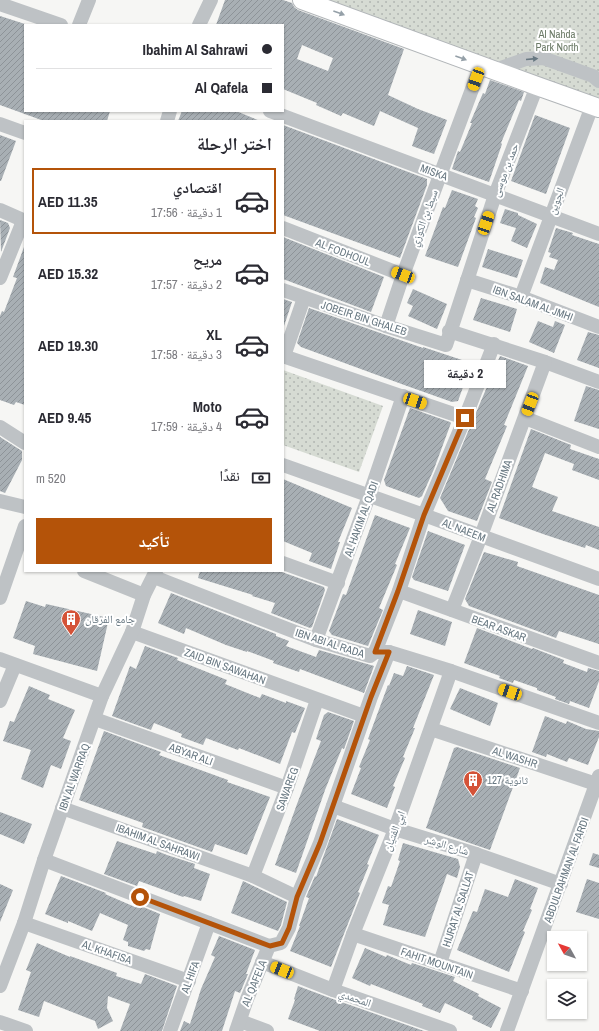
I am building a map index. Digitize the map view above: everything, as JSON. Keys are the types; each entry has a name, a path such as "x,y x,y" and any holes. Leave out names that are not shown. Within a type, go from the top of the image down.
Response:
{"main road":[{"path":"302,0 595,107"}],"street":[{"path":"79,24 89,0"},
{"path":"199,24 211,0"},
{"path":"0,4 58,24"},
{"path":"488,68 526,59 543,58 593,76 599,81"},
{"name":"سبط بن الكوزي","path":"386,326 440,175 488,68"},
{"name":"حمد بن موسى","path":"446,345 449,331 496,195 537,86"},
{"name":"الجوين","path":"521,296 550,216 595,107"},
{"name":"MISKA","path":"273,112 599,234"},
{"path":"0,124 24,133"},
{"path":"0,210 24,221 0,278"},
{"name":"AL FODHOUL","path":"284,228 403,275"},
{"name":"IBN SALAM AL JMHI","path":"467,280 521,296 599,327"},
{"name":"JOBEIR BIN GHALEB","path":"284,290 446,345"},
{"path":"304,298 284,356 465,418"},
{"path":"449,331 494,344 599,382"},
{"name":"AL QAFELA","path":"238,1026 262,962 270,946 282,943 289,928 297,897 320,843 364,716 398,591 424,515 494,344"},
{"name":"AL RADHIMA","path":"452,610 546,362"},
{"name":"AL HAKIM AL QADI","path":"316,640 338,583 403,396"},
{"path":"525,418 599,447"},
{"path":"0,427 24,442"},
{"name":"AL NAEEM","path":"284,465 599,579"},
{"path":"0,501 24,507"},
{"path":"0,598 22,547 24,533"},
{"path":"284,563 338,583"},
{"path":"86,572 144,595"},
{"name":"IBN AL WARRAQ","path":"0,986 24,923 44,860 102,696 132,632 144,595 155,574"},
{"name":"IBN ABI AL RADA","path":"155,574 316,640 370,656 382,652 451,671 599,723"},
{"name":"BEAR ASKAR","path":"398,591 599,663"},
{"name":"ZAID BIN SAWAHAN","path":"132,632 364,716"},
{"path":"0,659 102,696"},
{"path":"0,701 15,665"},
{"name":"ابي الفتيان","path":"333,990 352,934 395,829 451,671"},
{"name":"SAWAREG","path":"253,876 287,788 318,700"},
{"name":"ABYAR ALI","path":"95,719 287,788"},
{"name":"AL WASHR","path":"431,729 598,782"},
{"name":"ABDULRAHMAN AL FARDI","path":"507,1031 598,782"},
{"name":"شارع الوشر","path":"333,806 395,829 476,854 561,884"},
{"name":"IBAHIM AL SAHRAWI","path":"62,808 253,876 297,897"},
{"name":"HIJRAT AL SALLAT","path":"440,963 476,854"},
{"path":"44,860 270,946"},
{"name":"AL KHAFISA","path":"24,923 189,981"},
{"name":"AL HIFA","path":"170,1031 209,923"},
{"name":"FAHIT MOUNTAIN","path":"352,934 522,991"},
{"name":"المحمدي","path":"262,962 333,990 450,1031"},
{"path":"0,1022 26,1031"},
{"path":"238,1026 267,1031"}],"green space":[{"name":"Al Nahda Park North","path":"323,0 599,0 599,99 505,64"},
{"path":"284,370 383,406 359,472 284,445"}],"building":[{"path":"225,0 283,0 292,3 298,10 404,49 388,95 447,120 434,154 412,146 418,128 380,111 374,126 343,113 341,116 316,105 317,103 284,89 284,24 216,24","holes":["302,45 333,58 328,71 297,59"]},
{"path":"0,16 25,24 24,112 110,112 107,120 41,120 0,105"},
{"path":"490,80 524,92 521,101 519,100 501,143 502,144 489,182 452,169 458,151 460,152 472,123 470,123 483,93 485,94"},
{"path":"182,112 238,112 258,120 178,120"},
{"path":"535,115 570,128 546,194 511,181"},
{"path":"284,125 427,179 427,185 400,258 284,215"},
{"path":"0,135 16,141 1,181 0,181"},
{"path":"452,190 478,199 475,206 478,208 474,217 476,218 458,267 425,256 443,207 445,208"},
{"path":"505,209 518,213 518,215 537,224 527,248 511,241 516,228 500,223"},
{"path":"0,220 8,223 10,228 1,252"},
{"path":"556,228 573,233 572,235 599,244 599,307 540,283 545,267 554,270 558,260 549,257 551,253 548,252"},
{"path":"284,237 384,277 371,312 284,279"},
{"path":"24,247 24,405 16,402 14,405 0,400 0,316 2,311 4,312 17,278 13,277"},
{"path":"488,249 523,260 517,278 482,267"},
{"path":"413,289 447,304 437,329 408,316 413,306 407,303"},
{"path":"481,298 517,309 510,332 473,320"},
{"path":"284,299 292,302 284,326"},
{"path":"309,308 423,348 468,362 471,365 458,401 452,402 301,347 297,343"},
{"path":"538,321 553,327 555,321 565,325 554,353 529,342"},
{"path":"588,332 599,335 599,368 577,360"},
{"path":"500,356 528,366 504,425 507,426 485,479 492,482 477,521 448,511 440,498"},
{"path":"586,386 599,390 599,429 574,421"},
{"path":"410,408 451,423 434,469 422,496 419,498 386,486 384,480"},
{"path":"531,429 571,445 570,449 599,459 599,480 572,470 574,464 545,453 532,487 558,497 552,511 599,527 599,550 586,545 585,548 499,518"},
{"path":"0,437 22,451 22,460 5,493 0,491"},
{"path":"284,479 352,508 338,542 340,542 331,569 309,561 312,553 284,541"},
{"path":"375,515 410,528 395,564 397,565 379,608 383,610 368,646 332,635 329,631 343,594 346,595"},
{"path":"428,531 465,545 448,591 414,580 412,577"},
{"path":"484,552 518,562 517,566 599,595 599,644 559,631 556,638 469,606 465,599"},
{"path":"200,572 282,572 324,587 325,590 312,627 310,628 271,613 275,603 198,578"},
{"path":"171,593 276,634 276,636 289,641 286,646 316,657 319,650 374,666 364,693 300,669 299,672 273,663 274,661 226,645 186,628 184,634 158,623"},
{"name":"جامع الفرقان","path":"26,601 45,607 46,604 109,618 97,671 33,654 35,646 13,638"},
{"path":"418,610 452,622 445,646 410,634"},
{"path":"477,628 564,660 563,663 587,672 588,668 599,671 599,681 589,708 570,701 569,704 555,699 556,697 537,690 537,688 514,680 513,683 499,678 500,676 464,663"},
{"path":"145,646 178,658 177,660 227,680 225,684 260,698 262,694 305,708 295,733 292,732 280,764 239,748 238,750 206,738 203,745 181,737 182,734 154,723 151,730 112,716 130,666 136,669"},
{"path":"407,666 434,675 413,728 415,728 403,757 405,758 393,786 395,787 387,808 351,794 361,768 359,767 370,740 368,739 388,685 389,686 394,673 403,676"},
{"path":"29,686 50,695 48,699 75,710 63,738 71,741 61,769 51,765 43,788 21,779 31,750 3,741 10,721 14,722"},
{"path":"460,688 498,703 490,726 450,709"},
{"path":"328,712 354,721 344,749 342,748 325,790 296,873 275,865 321,741 316,739 324,715"},
{"path":"545,716 566,724 567,721 586,729 599,731 599,737 588,765 569,758 567,762 547,754 546,757 532,752"},
{"path":"104,731 161,752 159,755 270,797 247,855 215,844 212,852 142,827 143,823 79,800"},
{"name":"ثانوية 127","path":"457,747 520,768 490,850 426,828 454,748"},
{"path":"0,812 32,824 24,844 0,834"},
{"path":"337,819 379,835 367,864 369,865 358,892 360,893 331,967 290,951 309,898 306,897 315,876 316,877"},
{"path":"117,841 156,854 157,851 195,864 194,868 210,874 201,901 183,897 139,881 137,886 104,874"},
{"path":"403,843 458,859 460,867 457,878 447,874 425,937 383,925 389,905 382,903 388,886 391,887 400,861 398,860"},
{"path":"593,853 599,855 599,868 589,865"},
{"path":"61,876 106,893 105,894 135,907 136,904 160,914 150,950 146,949 144,951 128,946 128,942 123,940 128,925 100,913 92,931 68,921 68,923 45,914"},
{"path":"515,879 538,888 530,909 532,910 523,931 525,932 509,972 457,950 473,911 477,912 485,889 508,897"},
{"path":"587,879 599,883 599,919 576,912"},
{"path":"243,881 287,902 278,931 231,913"},
{"path":"0,884 13,890 0,922"},
{"path":"219,936 255,950 246,974 248,974 240,993 235,991 222,1031 180,1031 184,1021 190,1024 201,989 215,957 211,955"},
{"path":"37,943 70,957 117,973 116,976 141,984 145,974 177,986 162,1031 120,1031 130,1004 108,996 107,1008 113,1021 98,1029 95,1021 44,1001 39,1017 18,1010 31,972 26,970"},
{"path":"365,948 386,957 387,955 411,965 412,963 455,977 453,981 479,994 478,996 501,1008 491,1028 472,1019 473,1016 445,1003 440,1013 422,1006 423,1004 371,984 370,986 352,978"},
{"path":"298,986 424,1031 320,1031 288,1019"}],"place":[{"name":"جامع الفرقان","path":"71,636"},
{"name":"ثانوية 127","path":"473,797"}],"route":[{"path":"140,897 270,946 282,943 289,928 297,897 320,843 371,697 389,652 375,652 424,515 465,418"}]}
